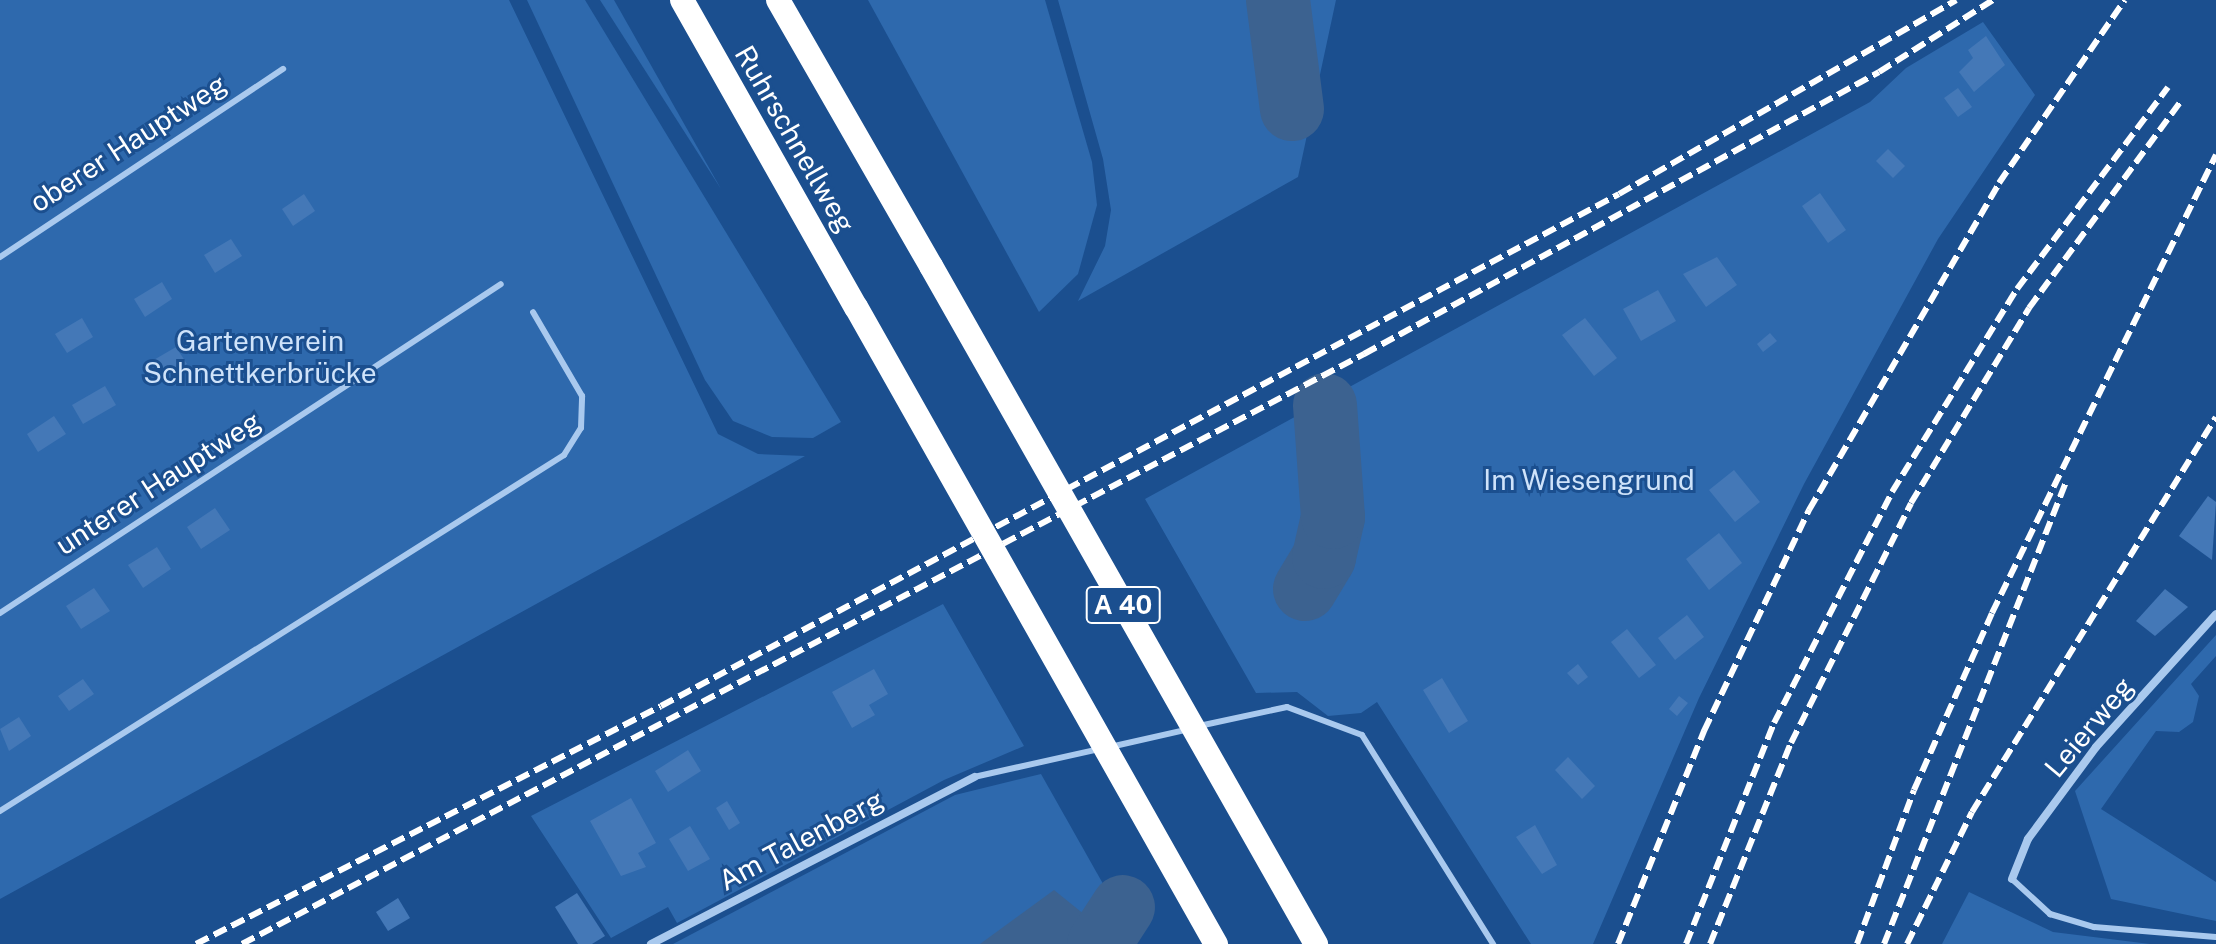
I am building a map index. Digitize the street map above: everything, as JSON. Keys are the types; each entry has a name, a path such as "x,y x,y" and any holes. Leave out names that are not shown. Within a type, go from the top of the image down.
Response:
{"highway":[{"name":"Ruhrschnellweg","path":"682,0 1216,944"},
{"name":"Ruhrschnellweg","path":"778,0 1316,944"}],"street":[{"name":"Leierweg","path":"2012,879 2028,839 2096,747 2216,614"},
{"name":"Am Talenberg","path":"651,944 974,777"}],"lane":[{"name":"oberer Hauptweg","path":"0,257 283,69"},
{"name":"unterer Hauptweg","path":"0,613 501,284"},
{"path":"0,811 564,455 581,428 582,396 533,312"},
{"path":"974,777 1287,707 1362,735 1493,944"},
{"path":"2012,879 2050,914 2094,927 2216,937"}],"green space":[{"name":"Gartenverein Schnettkerbrücke","path":"0,0 509,0 718,434 758,454 805,456 0,899"},
{"path":"527,0 585,0 841,422 813,438 772,437 733,421 705,380"},
{"path":"600,0 614,0 721,189"},
{"path":"868,0 1045,0 1092,162 1097,205 1078,274 1039,312"},
{"path":"1058,0 1336,0 1298,177 1078,301 1105,246 1111,210 1103,159"},
{"name":"Im Wiesengrund","path":"1983,22 2035,95 1938,239 1804,484 1699,698 1593,944 1531,944 1377,702 1361,713 1328,716 1297,692 1256,693 1145,499 1870,102 1906,68"},
{"path":"943,604 1024,746 944,780 677,923 668,907 611,938 531,816"},
{"path":"2216,635 2216,656 2191,684 2199,696 2193,722 2179,732 2156,731 2101,809 2216,882 2216,921 2111,899 2075,791"},
{"path":"1041,774 1137,944 673,944 955,795"},
{"path":"1969,892 2053,932 2150,944 1942,944"}],"shaded area":[{"path":"1054,890 1090,919 1073,944 980,944"}],"building":[{"path":"1986,36 2005,65 1974,92 1959,72 1973,58 1968,50"},
{"path":"1958,88 1972,107 1958,117 1944,98"},
{"path":"1888,149 1905,166 1893,178 1876,161"},
{"path":"1820,193 1846,230 1828,243 1802,206"},
{"path":"304,194 315,211 293,226 282,209"},
{"path":"231,239 242,256 215,273 204,255"},
{"path":"1717,257 1737,285 1706,307 1683,274"},
{"path":"162,282 172,299 145,317 134,299"},
{"path":"1658,290 1676,321 1641,341 1623,309"},
{"path":"82,318 93,337 67,353 55,334"},
{"path":"1585,318 1617,358 1594,376 1562,335"},
{"path":"1770,333 1777,341 1763,352 1757,344"},
{"path":"176,347 187,364 162,379 152,361"},
{"path":"105,386 116,405 83,424 72,405"},
{"path":"54,416 66,434 38,452 27,434"},
{"path":"1734,470 1760,502 1735,522 1709,490"},
{"path":"2208,496 2216,502 2212,560 2179,536"},
{"path":"215,508 230,530 201,549 187,527"},
{"path":"1719,533 1742,563 1709,590 1686,559"},
{"path":"157,547 171,569 143,588 128,565"},
{"path":"94,588 110,611 81,629 66,606"},
{"path":"2165,589 2188,607 2155,636 2136,621"},
{"path":"1687,615 1704,637 1675,660 1658,638"},
{"path":"1627,629 1656,665 1639,678 1611,642"},
{"path":"1578,664 1588,677 1578,685 1567,673"},
{"path":"874,669 888,694 869,705 875,715 852,728 832,692"},
{"path":"1442,678 1468,721 1449,733 1423,690"},
{"path":"83,679 94,694 69,711 58,696"},
{"path":"1679,696 1688,703 1677,716 1669,709"},
{"path":"19,717 31,736 9,751 0,729"},
{"path":"688,750 701,771 668,792 655,771"},
{"path":"1568,757 1595,786 1582,799 1555,770"},
{"path":"631,798 656,843 638,853 646,867 621,876 590,821"},
{"path":"727,801 740,823 729,830 716,808"},
{"path":"1535,825 1557,865 1542,874 1516,837"},
{"path":"690,826 710,859 688,871 669,839"},
{"path":"577,893 605,936 592,944 578,944 555,907"},
{"path":"398,898 410,918 388,931 376,912"}],"waterway":[{"path":"1278,0 1292,109"},
{"path":"1305,589 1324,557 1333,517 1325,405"},
{"path":"1099,944 1123,907"}],"railway":[{"path":"196,944 661,706 1619,194 1956,0"},
{"path":"242,944 1364,354 1879,72 1993,0"},
{"path":"1618,944 1704,731 1809,510 1999,183 2125,0"},
{"path":"1686,944 1774,723 1892,492 2017,289 2168,87"},
{"path":"1710,944 1791,743 1911,503 2029,308 2182,100"},
{"path":"1857,944 1914,790 1992,613 2216,155"},
{"path":"1907,944 1972,812 2216,417"},
{"path":"1884,944 2066,483"}]}
